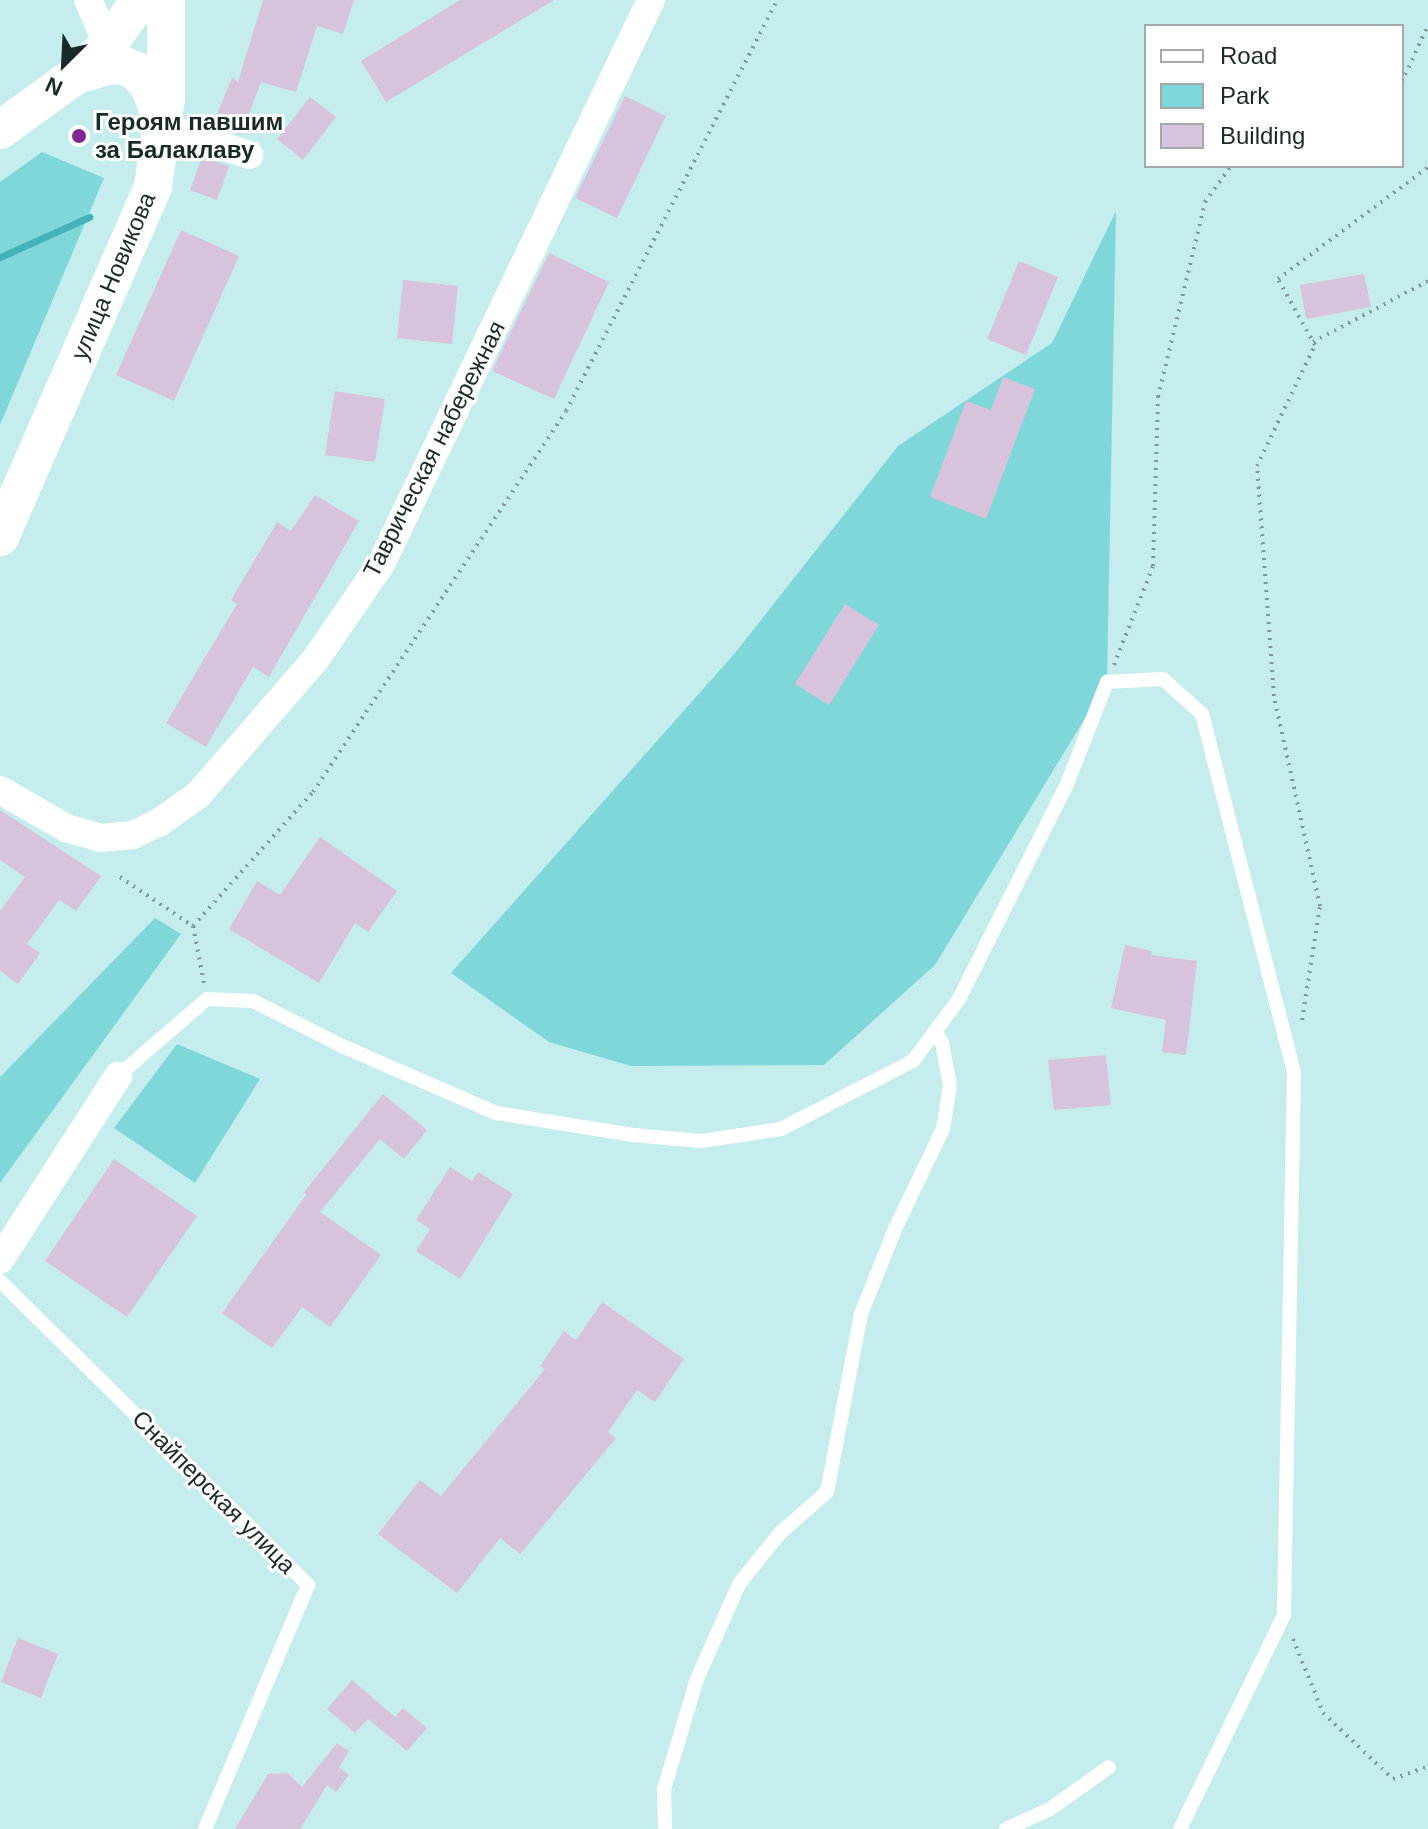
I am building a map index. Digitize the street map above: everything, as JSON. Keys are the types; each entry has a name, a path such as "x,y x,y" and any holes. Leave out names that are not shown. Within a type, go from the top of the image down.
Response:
{"main road":[{"path":"0,130 76,75 108,45 140,0"},
{"name":"улица Новикова","path":"0,537 153,186 166,98 166,0"},
{"path":"76,75 107,66 122,65 136,71 151,89 161,126"}],"street":[{"path":"88,0 108,45"},
{"name":"Таврическая набережная","path":"0,790 66,828 100,838 133,835 160,822 198,795 315,660 381,564 651,0"},
{"path":"161,126 249,155"},
{"path":"0,1260 118,1076"}],"lane":[{"path":"118,1076 207,999 253,1001 342,1046 496,1113 633,1135 701,1141 781,1129 913,1061 959,999 1060,798 1107,682 1163,679 1202,714 1294,1072 1284,1615 1180,1829"},
{"path":"665,1829 664,1789 697,1679 739,1584 780,1533 827,1492 861,1314 895,1229 943,1129 950,1086 942,1043 935,1031"},
{"name":"Снайперская улица","path":"0,1281 308,1585 205,1829"},
{"path":"1006,1829 1050,1809 1109,1767"}],"path":[{"path":"193,926 313,792 566,411 777,0"},
{"path":"1404,78 1428,25"},
{"path":"1313,342 1278,279 1428,167"},
{"path":"1107,682 1153,566 1158,397 1205,202 1230,168"},
{"path":"1301,1027 1320,906 1274,696 1257,466 1313,342 1428,281"},
{"path":"120,877 193,926 207,999"},
{"path":"1284,1615 1323,1713 1393,1779 1428,1766"}],"green space":[{"path":"42,152 104,178 0,425 0,182"},
{"path":"1116,211 1107,682 935,965 824,1065 631,1066 549,1042 451,973 735,653 898,446 1052,343"},
{"path":"155,918 181,934 0,1183 0,1077"},
{"path":"177,1044 260,1079 195,1183 114,1128"}],"building":[{"path":"263,0 354,0 343,34 317,26 296,92 261,82 241,135 213,125 232,77 238,82"},
{"path":"460,0 554,0 386,102 361,61"},
{"path":"625,96 666,116 617,218 575,198"},
{"path":"310,97 336,117 303,160 277,139"},
{"path":"202,157 229,166 217,200 190,190"},
{"path":"181,230 239,256 174,401 116,375"},
{"path":"549,253 609,282 554,399 492,371"},
{"path":"1019,261 1058,277 1026,355 987,339"},
{"path":"1364,274 1371,307 1306,319 1300,285"},
{"path":"403,280 458,286 452,344 397,338"},
{"path":"1003,377 1035,389 986,519 930,497 966,401 991,410"},
{"path":"335,391 385,399 375,462 325,455"},
{"path":"315,495 359,521 269,677 253,667 206,747 166,723 237,604 231,600 277,522 291,531"},
{"path":"845,604 879,625 829,705 795,684"},
{"path":"0,810 101,876 76,911 59,900 27,944 40,953 18,984 0,971 0,911 25,877 0,860"},
{"path":"320,837 397,891 368,932 355,923 319,983 229,929 257,881 280,895"},
{"path":"1125,945 1152,951 1151,955 1197,961 1186,1055 1162,1052 1166,1020 1111,1008"},
{"path":"1106,1055 1111,1105 1054,1110 1048,1060"},
{"path":"383,1094 427,1130 404,1159 380,1139 320,1212 381,1255 330,1327 302,1307 272,1348 222,1313 306,1195 304,1192"},
{"path":"114,1159 197,1216 127,1317 45,1261"},
{"path":"450,1167 472,1181 478,1172 513,1194 460,1279 416,1251 430,1229 416,1220"},
{"path":"602,1302 684,1359 655,1402 637,1390 608,1432 616,1438 520,1554 500,1538 457,1593 378,1534 420,1480 441,1496 545,1369 540,1366 564,1331 576,1340"},
{"path":"18,1638 58,1654 41,1698 1,1682"},
{"path":"352,1680 395,1717 403,1708 427,1728 407,1751 368,1719 355,1733 327,1709"},
{"path":"337,1743 349,1751 339,1767 349,1775 336,1792 327,1785 300,1829 235,1829 268,1774 288,1773 302,1787"}],"waterway":[{"path":"0,257 89,217"}],"place":[{"name":"Героям павшим за Балаклаву","path":"79,136"}]}
